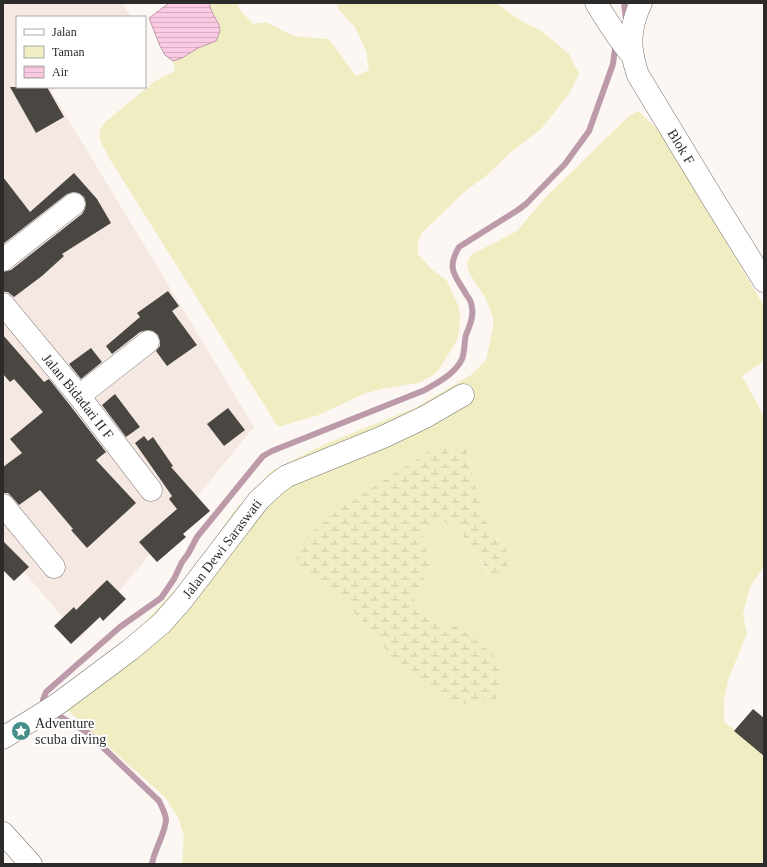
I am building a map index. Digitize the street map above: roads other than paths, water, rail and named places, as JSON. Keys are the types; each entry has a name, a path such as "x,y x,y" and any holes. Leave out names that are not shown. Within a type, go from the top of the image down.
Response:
{"street":[{"path":"596,3 609,25 628,50"},
{"name":"Blok F","path":"641,3 631,33 628,50 638,75 764,281"},
{"path":"3,260 74,204"},
{"name":"Jalan Bidadari II F","path":"3,304 79,396 151,490"},
{"path":"79,396 148,342"},
{"name":"Jalan Dewi Saraswati","path":"3,738 52,708 130,650 162,623 258,501 276,484 287,476 383,437 425,417 463,396"},
{"path":"3,505 54,567"},
{"path":"3,833 31,864"}],"water":[{"path":"169,3 209,3 220,28 216,41 198,48 182,58 173,61 165,55 149,18"}],"waterway":[{"path":"624,3 626,19"},
{"path":"152,864 166,819 159,801 88,733 61,717 43,700 46,692 120,627 161,598 174,579 197,537 263,456 272,451 425,390 446,377 455,369 463,356 465,338 472,315 470,301 458,282 454,272 453,261 455,255 459,247 526,204 565,164 589,131 613,64 617,44"}],"place":[{"name":"Adventure scuba diving","path":"21,731"}]}
